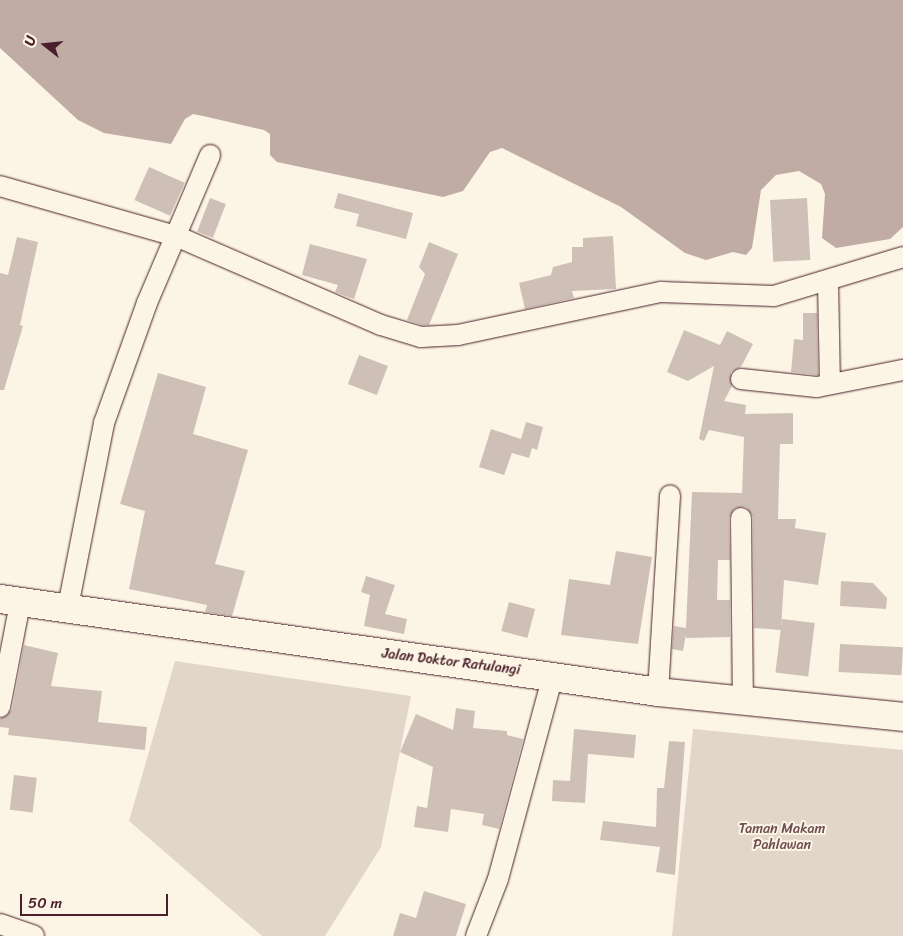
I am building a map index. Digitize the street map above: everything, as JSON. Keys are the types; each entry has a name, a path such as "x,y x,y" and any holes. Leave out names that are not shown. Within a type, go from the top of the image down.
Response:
{"highway":[{"name":"Jalan Doktor Ratulangi","path":"10,601 67,612 553,674 658,692 903,717"}],"street":[{"path":"67,612 104,424 147,303 210,155"},
{"path":"0,186 176,236 381,325 421,337 458,335 661,292 774,296 828,282 903,257"},
{"path":"828,282 830,384"},
{"path":"741,379 817,386 903,370"},
{"path":"658,692 670,496"},
{"path":"741,518 743,700"},
{"path":"0,708 10,601"},
{"path":"476,936 498,879 553,674"},
{"path":"0,924 33,936"}],"green space":[{"path":"175,661 411,696 381,847 325,936 262,936 129,821"},
{"name":"Taman Makam Pahlawan","path":"693,729 903,750 903,936 672,936"}],"shaded area":[{"path":"0,0 903,0 903,227 890,239 836,248 822,238 825,194 821,184 799,171 776,175 761,190 752,248 746,255 733,252 706,260 685,253 621,207 502,148 490,152 463,191 443,197 277,162 270,155 270,134 264,130 193,114 185,119 171,144 104,133 78,120 0,48"}],"building":[{"path":"149,167 185,183 170,216 134,200"},
{"path":"338,193 413,213 406,239 356,226 359,214 334,208"},
{"path":"210,198 226,204 213,238 197,232"},
{"path":"807,198 810,260 773,262 770,200"},
{"path":"613,236 616,289 572,291 574,298 525,309 519,283 551,275 553,267 572,262 572,247 583,247 583,238"},
{"path":"17,237 38,242 20,325 23,326 4,390 0,390 0,273 8,275"},
{"path":"429,242 458,254 429,325 422,325 407,320 425,274 419,267"},
{"path":"310,244 367,259 354,299 335,292 338,285 302,275"},
{"path":"803,313 817,313 818,375 791,372 794,339 803,340"},
{"path":"684,330 720,345 727,331 753,344 741,367 731,372 732,386 724,401 746,405 745,414 793,413 793,444 780,444 778,519 796,519 795,528 826,533 818,585 784,580 781,630 754,628 753,517 746,507 735,508 729,518 730,560 718,560 717,600 730,600 730,637 686,638 686,634 683,651 672,649 674,626 686,628 692,492 742,493 744,437 709,430 704,441 699,439 714,366 688,381 667,372"},
{"path":"359,355 388,366 377,395 348,384"},
{"path":"158,373 206,387 193,434 248,450 215,564 245,571 232,616 205,612 207,605 129,589 145,511 120,504"},
{"path":"526,422 543,427 537,450 532,448 529,458 512,453 504,475 479,467 491,429 521,439"},
{"path":"616,551 652,557 638,644 561,635 569,579 610,585"},
{"path":"366,576 395,585 385,614 407,619 404,634 364,626 370,595 361,592"},
{"path":"841,581 873,583 887,598 886,609 840,606"},
{"path":"509,602 535,609 527,638 501,631"},
{"path":"782,619 815,623 808,677 775,673"},
{"path":"840,644 903,647 901,675 839,672"},
{"path":"24,645 58,653 51,686 102,691 98,722 147,727 145,750 8,735 9,728 0,727 0,719 12,710"},
{"path":"456,708 475,711 473,728 507,731 507,735 523,739 499,829 482,825 484,814 451,809 448,832 414,827 417,806 427,808 433,767 400,752 416,714 453,730"},
{"path":"574,729 636,735 634,758 588,754 585,803 552,801 553,780 570,781"},
{"path":"669,741 685,742 675,875 656,872 660,847 600,840 603,821 656,827 657,788 664,788"},
{"path":"14,775 37,778 33,813 10,810"},
{"path":"424,891 466,904 456,936 393,936 400,913 416,918"}]}
